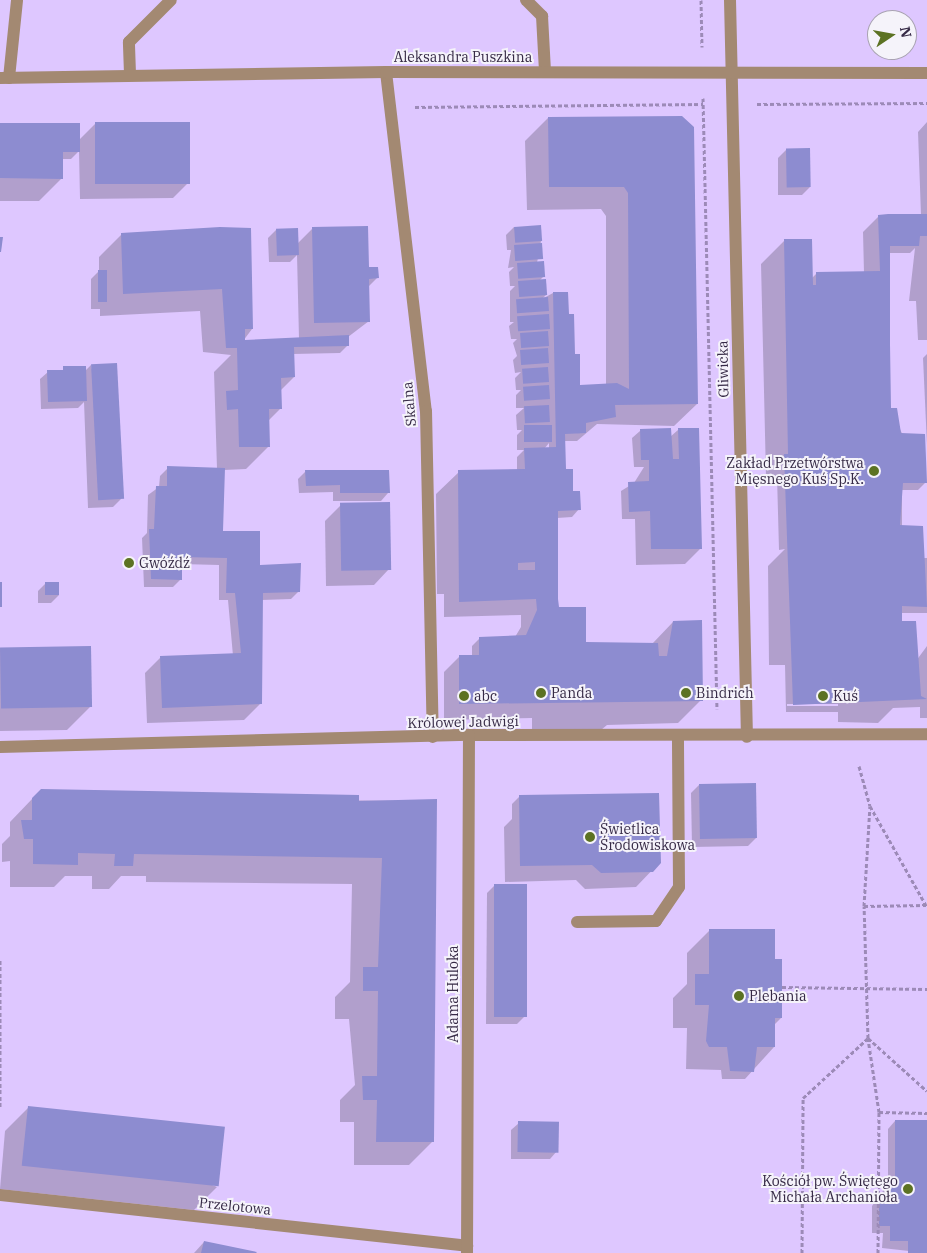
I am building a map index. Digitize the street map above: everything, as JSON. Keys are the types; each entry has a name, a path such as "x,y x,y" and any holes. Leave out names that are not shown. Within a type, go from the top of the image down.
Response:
{"street":[{"path":"5,78 17,0"},
{"path":"130,74 129,42 171,0"},
{"path":"526,0 542,16 545,71"},
{"name":"Gliwicka","path":"730,0 731,104 748,737"},
{"name":"Aleksandra Puszkina","path":"5,78 130,74 545,71 927,73"},
{"name":"Skalna","path":"386,72 426,411 434,737"},
{"name":"Królowej Jadwigi","path":"0,747 469,735 748,737 927,734"},
{"name":"Adama Huloka","path":"467,1249 469,735"},
{"path":"577,922 656,922 678,887 678,737"},
{"name":"Przelotowa","path":"0,1194 467,1249"}],"path":[{"path":"701,0 717,710"},
{"path":"390,107 927,103"},
{"path":"858,766 870,806 927,906 864,906"},
{"path":"870,806 864,906 865,988 868,1038 879,1112 878,1253"},
{"path":"0,960 0,1109"},
{"path":"782,987 927,990"},
{"path":"868,1038 927,1092"},
{"path":"802,1253 803,1098 868,1038"},
{"path":"879,1112 927,1112"}],"building":[{"path":"682,116 694,127 698,404 615,405 616,417 586,423 586,433 565,434 566,469 573,469 573,491 580,491 581,510 558,511 558,599 559,607 586,607 586,642 658,643 659,656 667,656 673,621 702,620 703,701 459,704 459,655 479,655 479,637 526,635 537,610 536,599 459,602 458,470 525,469 524,448 556,447 553,292 568,292 569,314 574,314 575,354 580,354 580,385 617,383 629,389 628,193 624,187 549,187 548,117","holes":["535,562 535,570 518,570 518,563"]},
{"path":"95,122 190,122 190,184 95,184"},
{"path":"0,123 80,123 80,152 63,152 63,179 0,178"},
{"path":"786,148 810,148 811,187 787,187"},
{"name":"Zakład Przetwórstwa Mięsnego Kuś Sp.K.","path":"927,214 927,236 920,236 919,246 890,246 890,344 891,408 897,408 901,433 925,434 927,483 903,483 900,525 923,526 927,607 902,606 902,621 916,621 921,696 927,699 793,705 784,454 788,454 784,239 812,239 813,285 816,285 816,272 880,271 878,215"},
{"path":"541,225 542,241 515,243 514,227"},
{"path":"368,226 369,267 378,267 379,278 369,279 370,322 314,323 312,227"},
{"path":"220,227 251,228 253,329 245,329 245,340 349,335 349,346 294,347 295,377 281,378 282,409 269,409 270,447 239,447 238,409 227,410 226,391 238,390 237,348 226,348 222,289 123,294 121,233"},
{"path":"298,228 299,255 277,256 276,229"},
{"path":"0,237 3,237 1,252 0,252"},
{"path":"542,243 543,259 515,261 514,245"},
{"path":"544,261 545,277 518,279 517,263"},
{"path":"98,270 107,270 107,302 98,302"},
{"path":"546,279 547,295 519,297 518,281"},
{"path":"548,297 549,311 517,313 516,299"},
{"path":"549,314 550,329 518,331 517,316"},
{"path":"548,331 549,346 521,348 520,333"},
{"path":"548,348 549,363 521,365 520,350"},
{"path":"117,363 124,499 98,500 91,364"},
{"path":"63,366 86,366 87,401 48,402 47,370 63,370"},
{"path":"548,367 549,382 523,384 522,369"},
{"path":"549,385 550,399 524,401 523,387"},
{"path":"549,405 550,422 525,423 524,406"},
{"path":"524,425 552,425 552,442 524,442"},
{"path":"671,428 673,459 679,459 678,428 699,428 702,549 651,549 650,511 629,512 628,482 649,481 649,460 641,460 640,429"},
{"path":"167,466 225,468 223,531 260,531 260,565 301,563 300,592 263,593 262,704 162,708 160,656 241,653 235,593 226,593 227,558 182,557 182,580 151,579 149,529 154,529 156,486 167,486"},
{"path":"305,470 389,470 390,493 340,493 340,485 306,486"},
{"path":"390,502 391,570 341,571 340,503"},
{"path":"0,582 2,582 2,607 0,607"},
{"path":"45,582 59,582 59,595 45,595"},
{"path":"91,646 92,707 1,709 0,648"},
{"path":"756,783 757,838 700,839 699,784"},
{"path":"41,789 359,795 359,801 437,799 434,1142 376,1142 377,1100 363,1100 362,1076 377,1076 378,991 363,991 363,967 378,967 382,858 134,854 133,866 114,866 115,854 78,853 78,865 33,864 33,839 24,839 21,820 32,820 32,798"},
{"name":"Świetlica Środowiskowa","path":"659,793 661,863 653,872 601,873 592,865 520,866 519,795"},
{"path":"494,884 527,884 527,1017 494,1017"},
{"name":"Plebania","path":"709,929 775,929 775,959 782,959 782,1018 775,1018 775,1047 757,1047 754,1072 730,1071 727,1047 709,1047 706,1041 709,1005 695,1005 695,974 709,974"},
{"path":"28,1106 225,1127 219,1186 22,1166"},
{"name":"Kościół pw. Świętego Michała Archanioła","path":"895,1120 927,1120 927,1253 908,1253 908,1241 890,1241 890,1226 879,1226 879,1197 889,1197 889,1181 895,1181"},
{"path":"518,1121 559,1122 558,1153 517,1152"},
{"path":"204,1241 257,1252 201,1253"}],"place":[{"name":"Zakład Przetwórstwa Mięsnego Kuś Sp.K.","path":"874,471"},
{"name":"Gwóźdź","path":"129,563"},
{"name":"Panda","path":"541,693"},
{"name":"Bindrich","path":"686,693"},
{"name":"abc","path":"464,696"},
{"name":"Kuś","path":"823,696"},
{"name":"Świetlica Środowiskowa","path":"590,837"},
{"name":"Plebania","path":"739,996"},
{"name":"Kościół pw. Świętego Michała Archanioła","path":"908,1189"}]}
